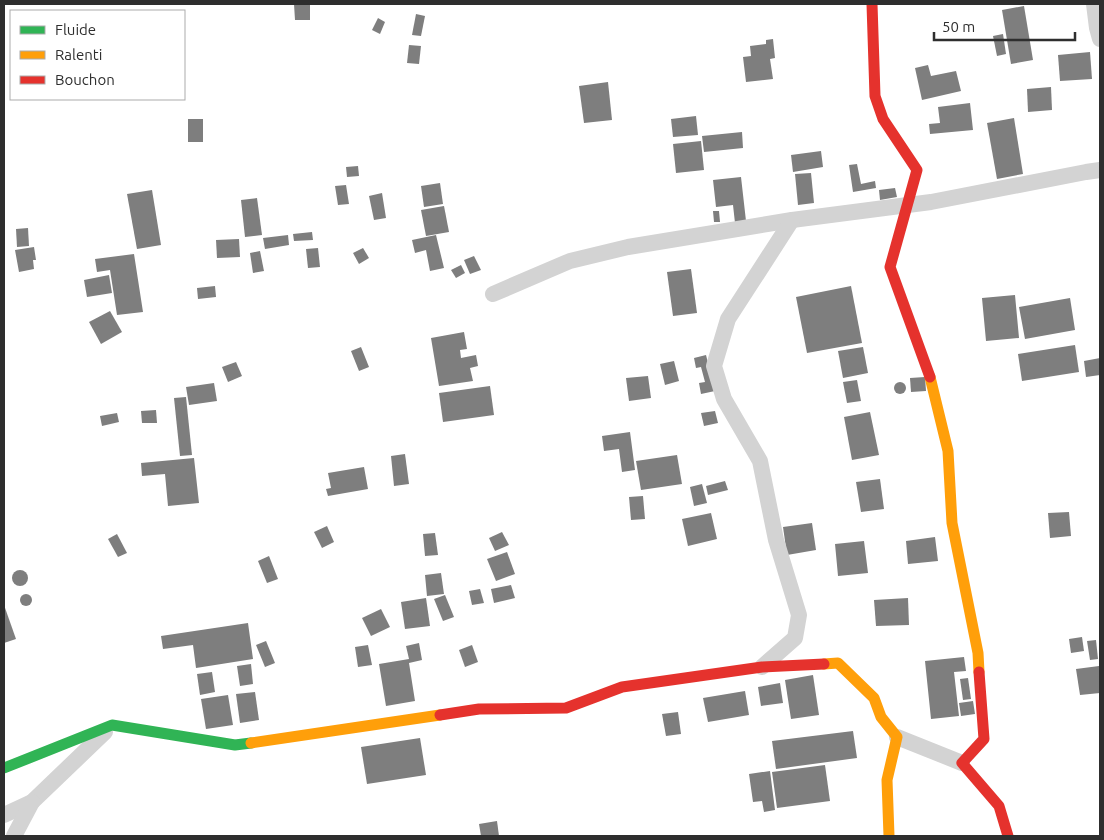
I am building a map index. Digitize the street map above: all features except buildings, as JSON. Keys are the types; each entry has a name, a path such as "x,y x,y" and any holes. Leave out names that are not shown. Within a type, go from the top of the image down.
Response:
{"street":[{"path":"872,4 875,96 883,119 917,170 890,266 931,380 948,452 952,523 978,653 984,739 962,764"},
{"path":"1094,4 1100,39"},
{"path":"493,294 570,261 628,247 792,220 931,202 1100,170"},
{"path":"762,667 795,638 799,615 776,540 760,461 724,399 714,366 728,319 792,220"},
{"path":"4,768 112,725 235,745 479,709 566,708 622,687 762,667 838,664 874,698 881,717 897,738 962,764 1000,806 1008,836"},
{"path":"14,836 32,802 112,725"},
{"path":"889,836 887,780 897,738"},
{"path":"4,815 32,802"}],"traffic: fast":[{"path":"4,768 112,725 235,745 251,743"}],"traffic: slow":[{"path":"930,377 948,451 952,523 978,653 979,672"},
{"path":"824,664 838,663 874,698 881,717 897,737 887,780 889,836"},
{"path":"251,743 440,715"}],"traffic: jam":[{"path":"872,4 875,96 883,119 917,170 890,267 930,377"},
{"path":"440,715 479,709 566,708 622,687 762,667 824,664"},
{"path":"979,672 984,739 962,763 999,806 1008,836"}]}
